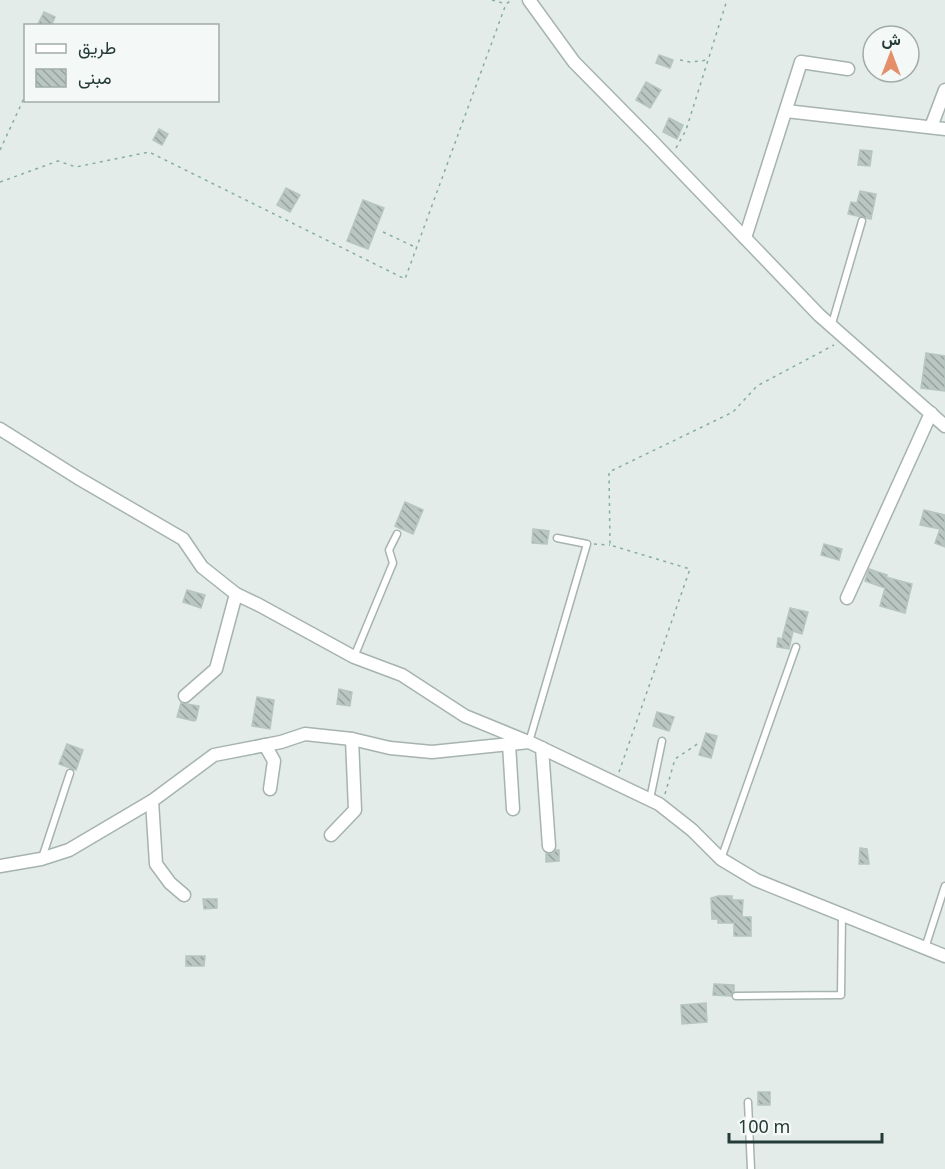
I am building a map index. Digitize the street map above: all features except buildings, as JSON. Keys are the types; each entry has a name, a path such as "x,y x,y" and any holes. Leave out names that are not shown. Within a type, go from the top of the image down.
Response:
{"street":[{"path":"529,0 574,62 831,327 945,426"},
{"path":"745,238 801,62 848,69"},
{"path":"931,128 945,90"},
{"path":"786,111 945,129"},
{"path":"847,598 931,413"},
{"path":"0,429 78,478 183,539 202,567 236,594 259,604 354,657 402,675 465,716 529,742 650,799 692,830 721,860 756,880 945,956"},
{"path":"185,696 216,669 236,594"},
{"path":"0,866 41,859 69,850 152,801 214,755 281,742 305,734 352,739 390,748 432,752 529,742"},
{"path":"331,835 355,810 352,739"},
{"path":"509,744 513,809"},
{"path":"265,745 274,761 270,789"},
{"path":"542,748 549,846"},
{"path":"152,801 156,864 170,884 184,895"}],"lane":[{"path":"831,327 862,221"},
{"path":"354,657 393,563 389,550 397,534"},
{"path":"529,742 587,544 557,538"},
{"path":"721,860 796,647"},
{"path":"650,799 662,741"},
{"path":"41,859 70,773"},
{"path":"926,948 945,886"},
{"path":"736,996 841,995 842,914"},
{"path":"748,1102 751,1169"}],"path":[{"path":"492,0 506,4"},
{"path":"0,182 58,160 76,168 149,152 405,279 506,4 512,0"},
{"path":"669,159 686,130 727,0"},
{"path":"680,60 690,62 708,60"},
{"path":"0,150 24,98"},
{"path":"383,232 417,248"},
{"path":"610,545 609,472 733,412 757,386 846,339"},
{"path":"587,544 610,545 690,570 615,783"},
{"path":"662,806 675,759 699,743"}]}
